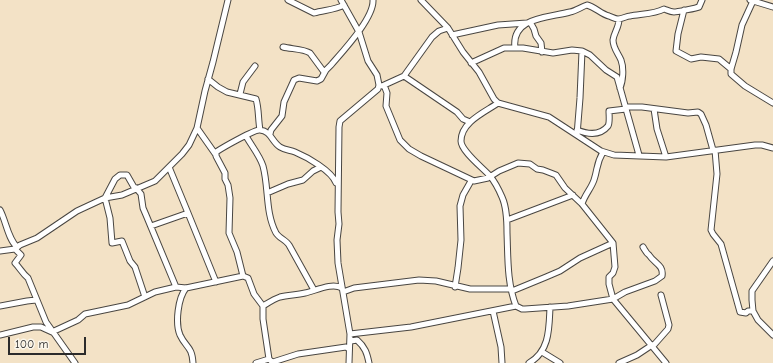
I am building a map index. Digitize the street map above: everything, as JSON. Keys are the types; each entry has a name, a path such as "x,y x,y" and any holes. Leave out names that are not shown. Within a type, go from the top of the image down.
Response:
{"street":[{"path":"0,251 16,248 37,238 76,211 106,198 122,194 155,181 189,145 197,128 228,0"},
{"path":"288,0 309,12 314,13 322,10 338,9 344,5"},
{"path":"341,0 359,32 368,61 387,93 386,106 402,143 422,156 471,181 480,181 491,177 500,170 518,163 530,164 537,169 556,175 565,188 582,204 613,243 615,267 613,273 609,277 609,284 613,299 653,345 664,362"},
{"path":"270,134 271,130 282,116 284,102 294,80 299,78 317,82 321,79 324,72 359,32 373,7 373,0"},
{"path":"422,0 448,28 471,63 479,72 494,99 498,103 549,117 577,133 590,145 604,152 617,155 666,157 755,145 773,148"},
{"path":"515,48 515,37 517,31 529,23 552,15 578,10 587,5 592,6 606,15 619,19 646,12 658,12 664,9 674,12 698,8 702,0"},
{"path":"773,7 752,0 742,25 731,69 731,74 735,78 773,103"},
{"path":"684,10 678,34 676,51 691,59 701,57 719,59 731,69"},
{"path":"619,19 619,26 613,39 614,47 621,60 622,66 622,83 620,88"},
{"path":"452,35 498,25 521,22 529,23 534,29 536,36 541,43 542,52"},
{"path":"349,363 350,334 338,262 337,240 339,224 338,188 340,121 382,85 404,76 432,37 439,31 448,28"},
{"path":"283,47 294,50 308,51 324,72"},
{"path":"471,63 498,50 515,48 553,53 572,50 582,51 590,55 606,70 617,77 639,155"},
{"path":"577,133 582,51"},
{"path":"240,94 243,82 255,66"},
{"path":"404,76 456,112 463,119 470,122"},
{"path":"208,79 227,92 256,99 259,109 258,114 260,130"},
{"path":"498,103 470,122 462,135 462,144 470,156 491,177 504,199 507,220 509,280 516,306"},
{"path":"577,133 597,133 609,125 609,111 626,108 642,107 688,113 698,112 701,114 706,124 714,150 716,174 711,230 712,234 721,244 740,312 746,313 748,311 753,311"},
{"path":"654,108 657,129 666,157"},
{"path":"197,128 216,156 225,174 225,179 230,193 230,233 237,252 243,276"},
{"path":"216,156 217,152 254,131 260,130 270,134 281,148 301,155 321,167 334,178 338,188"},
{"path":"246,136 263,165 270,214 276,232 287,242 314,290"},
{"path":"582,204 584,197 594,180 596,166 604,152"},
{"path":"169,167 180,190 216,282"},
{"path":"267,193 288,184 303,180 313,171 321,167"},
{"path":"146,297 135,267 130,261 124,243 122,241 112,243 110,218 106,198 115,179 120,175 127,175 135,189 142,194 143,208 176,287"},
{"path":"455,287 460,240 460,206 463,195 471,181"},
{"path":"507,220 573,195"},
{"path":"0,210 11,241 21,255 15,263 20,268 22,273 28,278 46,322 75,363"},
{"path":"151,226 188,213"},
{"path":"342,290 419,280 436,281 455,287 481,290 512,290 553,274 580,258 613,243"},
{"path":"350,334 411,327 516,306 522,309 568,306 613,299 625,292 660,279 662,271 658,264 649,257 643,247"},
{"path":"773,261 752,291 753,311 758,320 773,335"},
{"path":"0,335 33,327 40,327 52,332 78,320 85,314 128,305 155,292 176,287 186,288 243,276 248,278 254,294 263,306 263,319 272,361"},
{"path":"263,306 278,298 307,293 314,290 338,286 342,290"},
{"path":"186,288 182,293 179,302 179,330 181,336 192,352 193,363"},
{"path":"619,363 637,355 653,345 668,328 669,325 661,295"},
{"path":"0,306 36,300"},
{"path":"529,363 538,358 542,352 549,329 550,307"},
{"path":"493,311 501,347 502,363"},
{"path":"350,341 357,340 362,345 366,350 370,363"},
{"path":"256,363 272,361 298,354 346,347 349,349"},
{"path":"542,352 560,363"}]}
